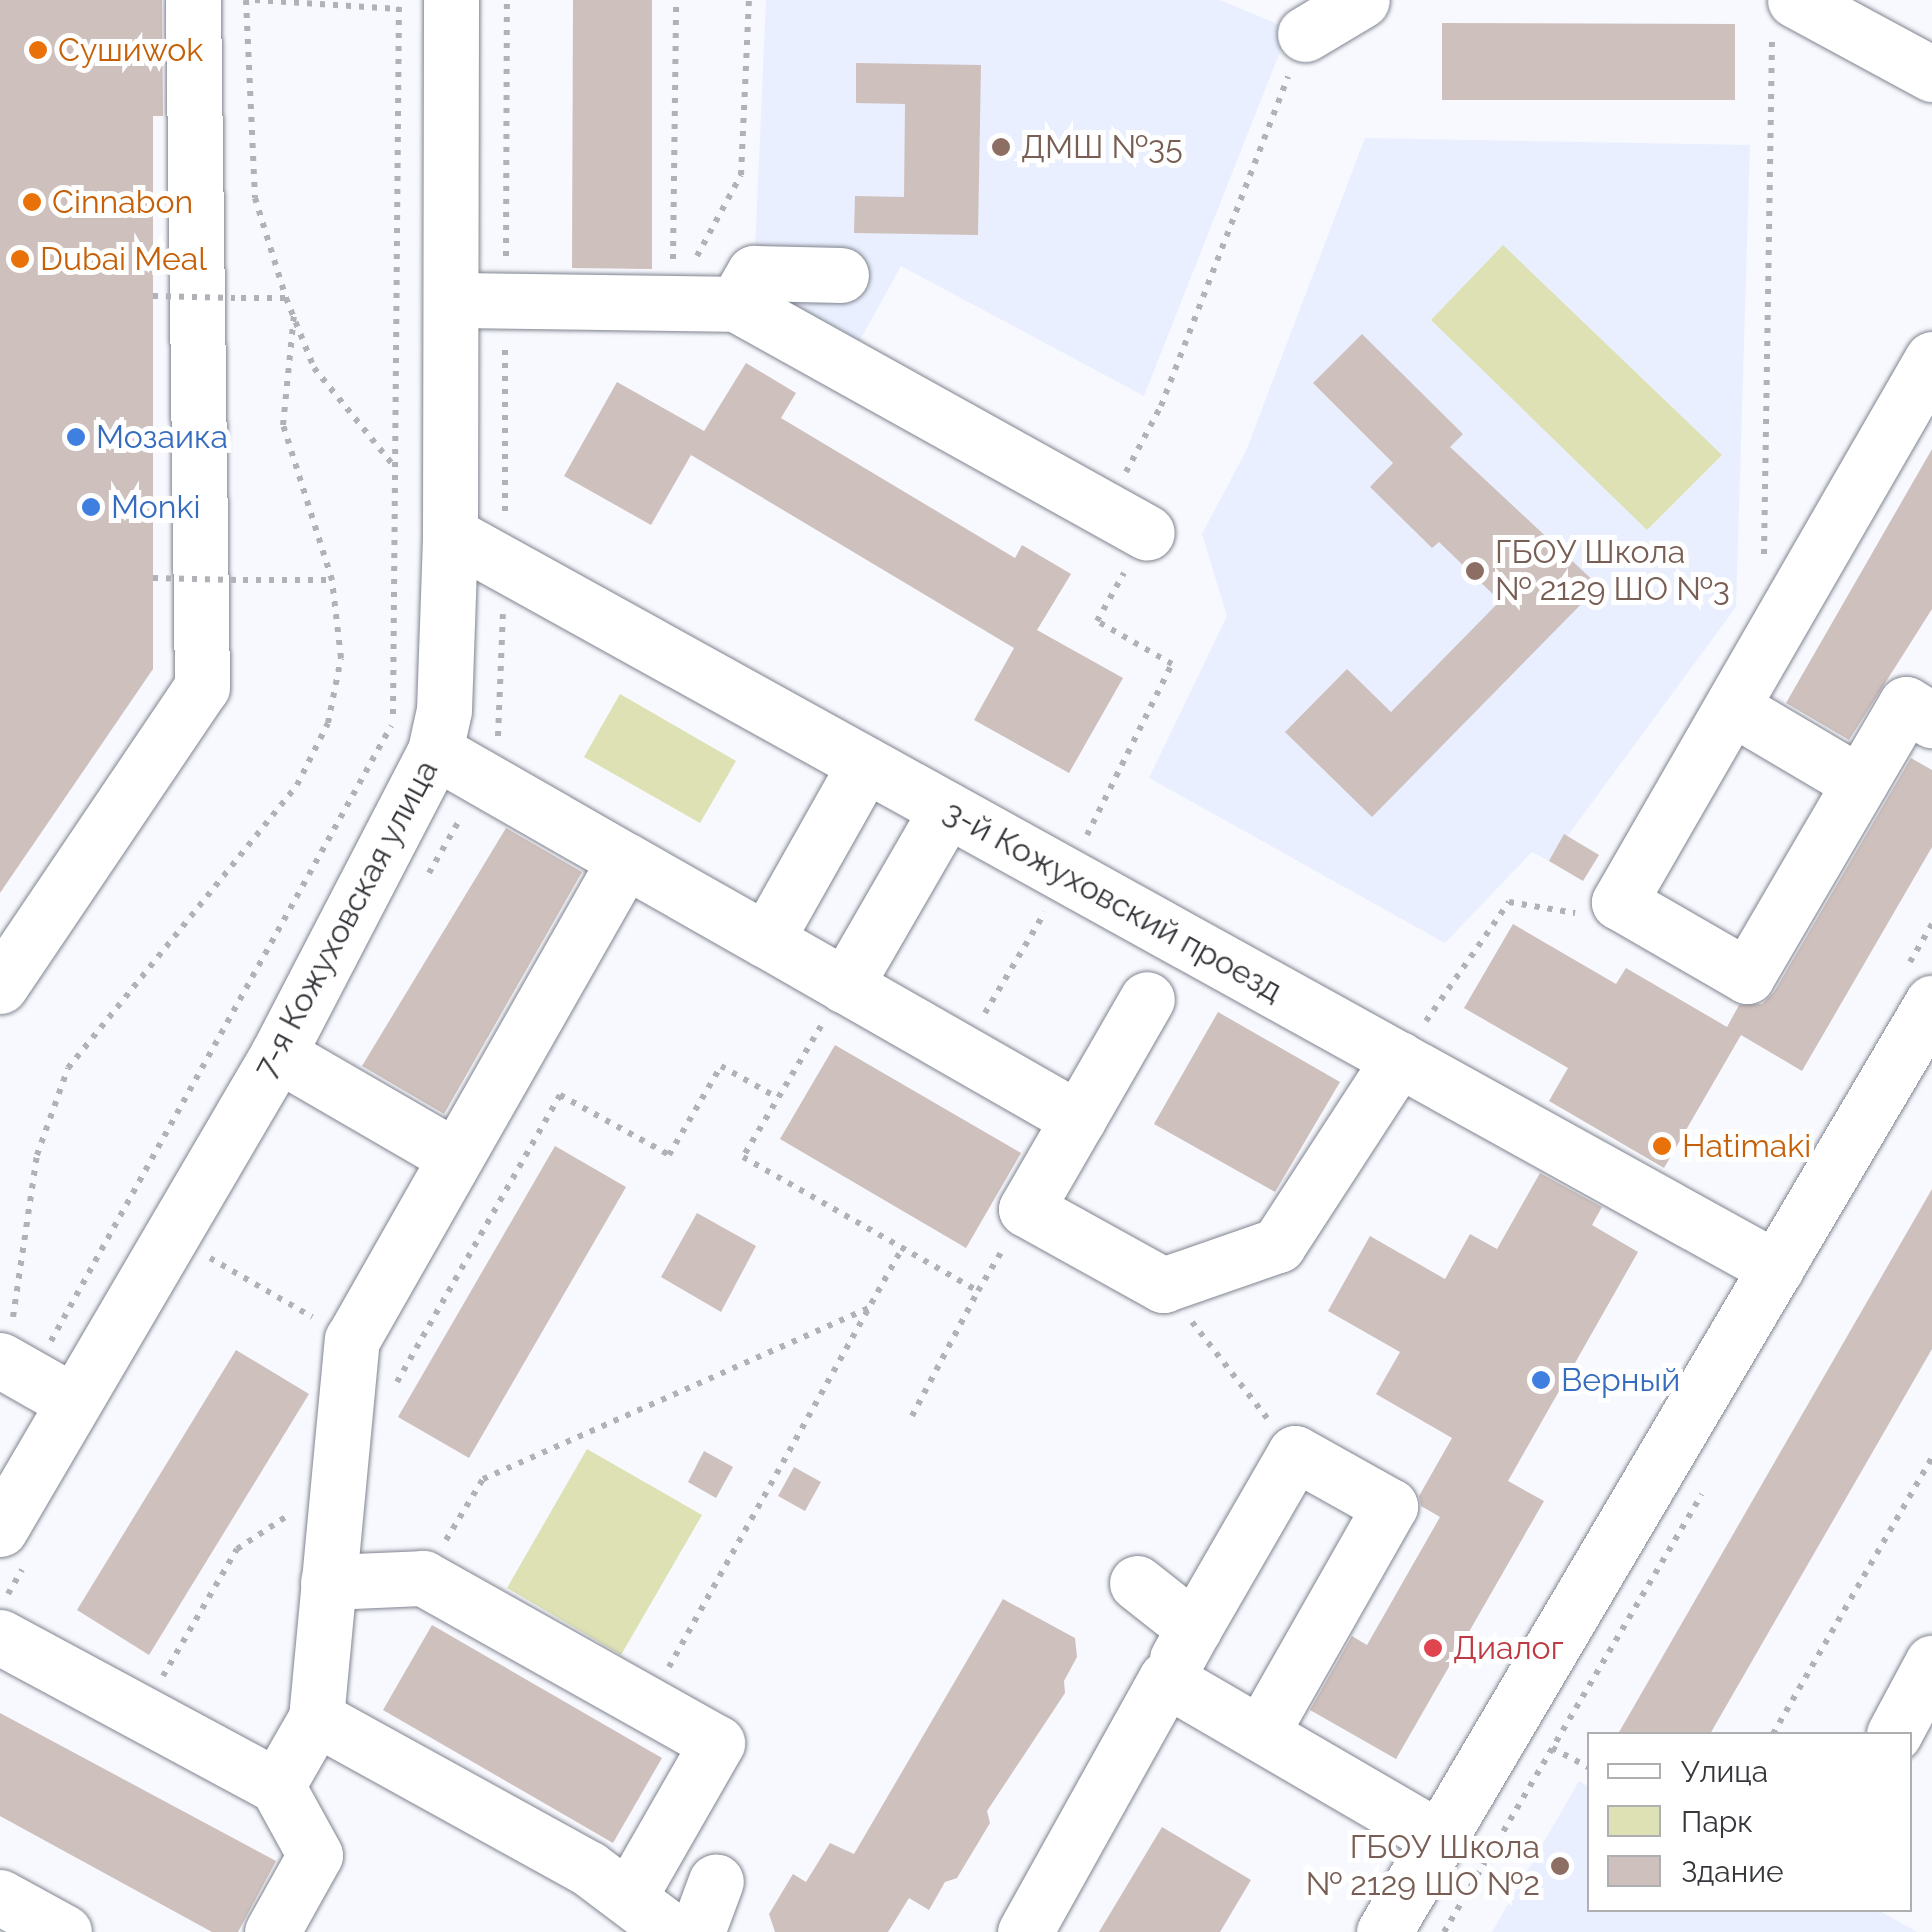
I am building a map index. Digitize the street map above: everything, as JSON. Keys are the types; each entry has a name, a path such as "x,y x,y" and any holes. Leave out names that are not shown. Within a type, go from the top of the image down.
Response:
{"street":[{"path":"0,986 202,687 192,0"},
{"path":"1305,34 1362,0"},
{"name":"7-я Кожуховская улица","path":"0,1530 35,1380 278,1054 435,752 444,710 452,300 416,3"},
{"path":"1783,10 1932,74"},
{"path":"736,304 754,273 841,275"},
{"path":"452,300 736,304 1126,522"},
{"path":"1932,359 1618,902 1747,976 1906,704 1932,720"},
{"name":"3-й Кожуховский проезд","path":"450,534 1776,1268"},
{"path":"1733,708 1860,783"},
{"path":"435,752 1078,1119"},
{"path":"766,940 865,764"},
{"path":"845,986 947,809"},
{"path":"278,1786 316,1718 352,1340 625,860"},
{"path":"1147,999 1026,1210 1163,1285 1278,1244 1399,1060"},
{"path":"1384,1932 1932,1002"},
{"path":"278,1054 454,1156"},
{"path":"1025,1932 1295,1453 1390,1506 1261,1734"},
{"path":"328,1582 423,1578 718,1743 630,1895"},
{"path":"1137,1583 1194,1628"},
{"path":"0,1637 278,1786 316,1854 272,1932"},
{"path":"1895,1732 1932,1663"},
{"path":"1166,1679 1439,1838"},
{"path":"316,1718 630,1895 673,1932"},
{"path":"697,1932 716,1881"},
{"path":"1,1899 64,1932"}],"path":[{"path":"246,0 255,198 286,298 314,368 395,468"},
{"path":"35,1380 393,723 395,468 416,3 255,0"},
{"path":"672,301 676,0"},
{"path":"672,301 741,175 749,0"},
{"path":"1764,576 1783,10"},
{"path":"962,1052 1067,876 1172,664 1097,620 1160,406 1305,34"},
{"path":"153,296 235,298"},
{"path":"251,298 286,298"},
{"path":"19,1245 36,1155 68,1068 297,785 328,723 340,658 332,580 282,425 294,315"},
{"path":"153,578 332,580"},
{"path":"1399,1060 1509,902 1584,914"},
{"path":"845,986 743,1157 978,1291"},
{"path":"390,1394 560,1095 669,1155 721,1066 778,1098"},
{"path":"912,1416 1026,1210"},
{"path":"648,1704 902,1248"},
{"path":"206,1255 352,1340"},
{"path":"1163,1285 1295,1453"},
{"path":"423,1578 483,1479 869,1308"},
{"path":"1773,1732 1932,1458"},
{"path":"1444,1932 1712,1476"},
{"path":"142,1713 237,1549 340,1481"},
{"path":"1552,1748 1587,1766"}],"shaded area":[{"name":"ДМШ №35","path":"766,0 1220,0 1289,29 1144,396 901,266 854,351 753,296"},
{"name":"ГБОУ Школа № 2129 ШО №3","path":"1365,138 1750,145 1736,607 1549,861 1532,852 1445,943 1149,778 1227,616 1202,534 1246,451"},
{"name":"ГБОУ Школа № 2129 ШО №2","path":"1579,1781 1587,1786 1587,1912 1882,1912 1917,1932 1492,1932"}],"green space":[{"path":"1503,245 1722,455 1647,530 1431,320"},
{"path":"620,694 736,761 700,823 584,757"},
{"path":"587,1449 702,1515 621,1655 507,1588"}],"building":[{"name":"Мозаика","path":"0,0 162,0 163,116 153,116 153,669 0,893"},
{"path":"573,0 652,0 652,269 572,268"},
{"path":"1442,23 1735,24 1735,100 1442,100"},
{"path":"856,63 981,65 978,235 854,233 855,196 904,197 905,104 856,103"},
{"path":"1362,334 1463,434 1450,447 1599,586 1372,817 1285,732 1347,669 1391,712 1500,601 1439,542 1432,548 1370,487 1393,463 1313,383"},
{"path":"746,363 796,393 781,418 1015,558 1022,545 1071,574 1037,630 1123,678 1069,773 974,720 1014,648 691,455 651,525 564,476 617,382 704,431 701,436"},
{"path":"1932,449 1932,609 1849,740 1786,703"},
{"path":"1911,758 1932,770 1932,847 1802,1071 1741,1035 1664,1168 1549,1101 1568,1068 1464,1008 1513,924 1616,984 1626,968 1727,1027 1739,1005 1762,1004 1774,992"},
{"path":"506,828 582,872 444,1114 362,1066"},
{"path":"1564,834 1599,855 1583,881 1549,861"},
{"path":"1218,1012 1340,1082 1275,1192 1154,1124"},
{"path":"835,1045 1021,1153 966,1248 780,1139"},
{"path":"555,1146 626,1187 469,1458 398,1417"},
{"path":"1540,1173 1602,1207 1592,1225 1638,1252 1508,1481 1544,1501 1396,1759 1310,1710 1352,1636 1367,1645 1440,1517 1421,1506 1419,1496 1452,1438 1376,1394 1400,1352 1328,1311 1370,1236 1445,1279 1470,1234 1497,1249"},
{"path":"1932,1189 1932,1349 1711,1732 1619,1732"},
{"path":"697,1213 756,1246 721,1312 661,1277"},
{"path":"236,1350 309,1394 149,1655 77,1610"},
{"path":"704,1451 733,1467 716,1498 688,1482"},
{"path":"794,1467 821,1482 805,1511 778,1496"},
{"path":"1003,1599 1075,1638 1077,1657 1064,1681 1065,1693 987,1811 990,1823 957,1878 945,1882 929,1910 909,1898 888,1932 775,1932 769,1914 793,1874 806,1882 830,1843 854,1854"},
{"path":"432,1625 662,1758 613,1843 383,1710"},
{"path":"0,1713 276,1861 238,1932 212,1932 0,1816"},
{"path":"1162,1827 1251,1880 1220,1932 1099,1932"}],"place":[{"name":"Сушиwok","path":"38,50"},
{"name":"ДМШ №35","path":"1001,147"},
{"name":"Cinnabon","path":"32,202"},
{"name":"Dubai Meal","path":"20,259"},
{"name":"Мозаика","path":"76,437"},
{"name":"Monki","path":"91,507"},
{"name":"ГБОУ Школа № 2129 ШО №3","path":"1475,571"},
{"name":"Hatimaki","path":"1662,1146"},
{"name":"Верный","path":"1541,1380"},
{"name":"Диалог","path":"1433,1648"},
{"name":"ГБОУ Школа № 2129 ШО №2","path":"1560,1866"}]}
